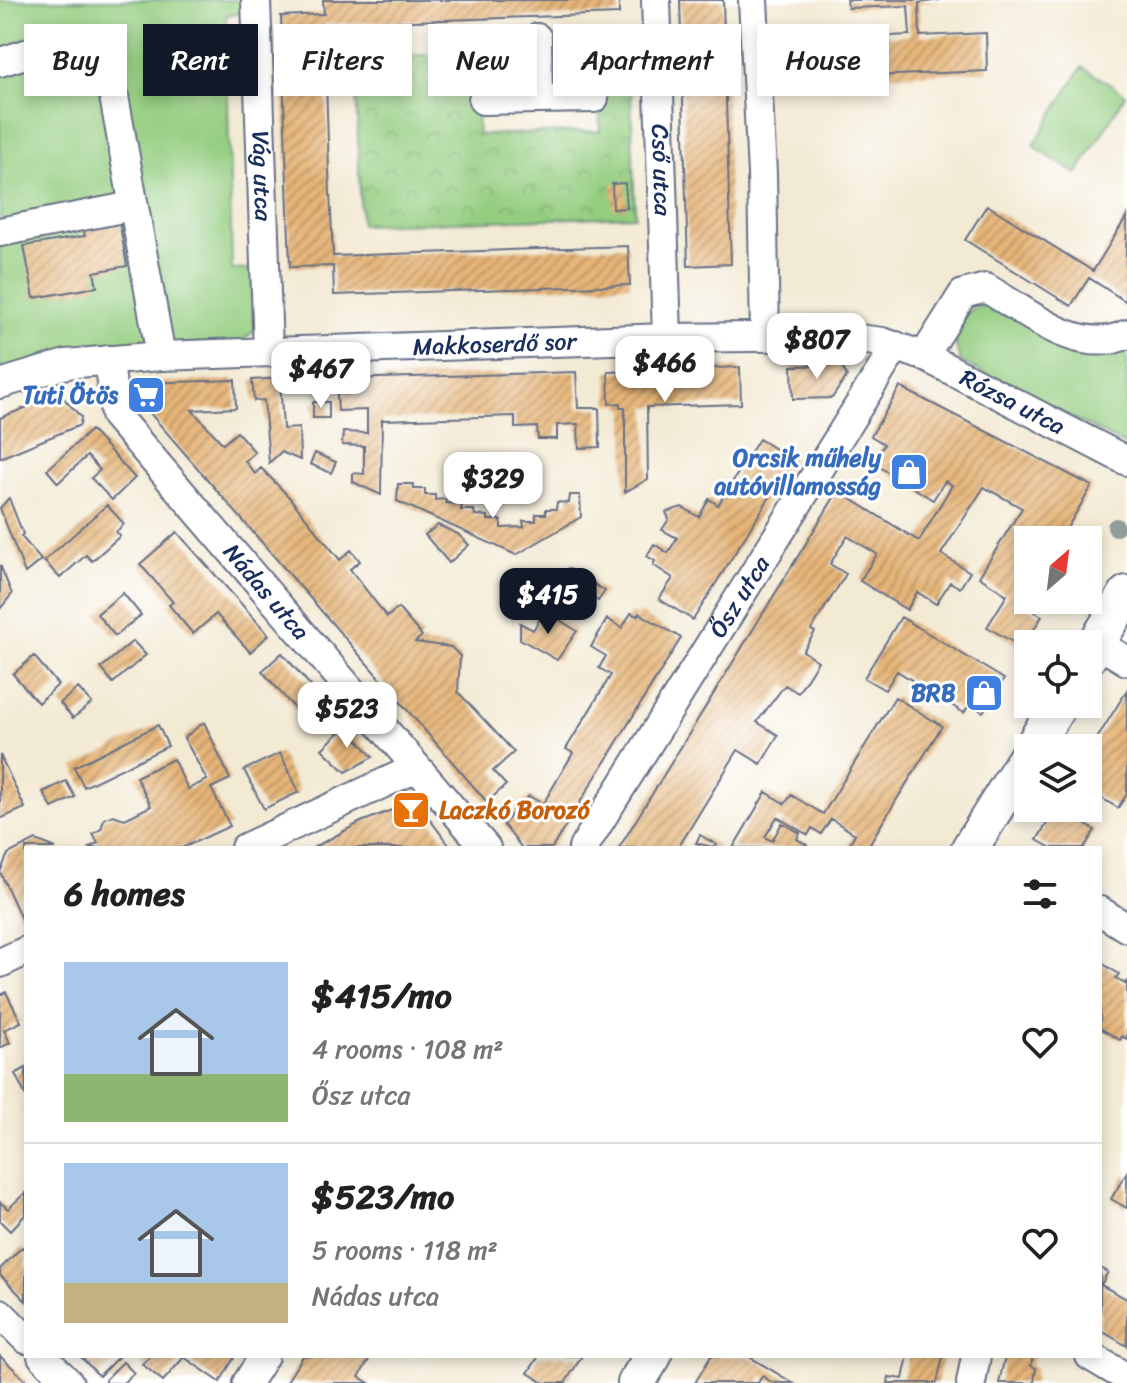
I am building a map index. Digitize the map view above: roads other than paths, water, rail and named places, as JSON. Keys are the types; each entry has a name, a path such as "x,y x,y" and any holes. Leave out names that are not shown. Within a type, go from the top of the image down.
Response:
{"main road":[{"path":"1104,654 1127,594"},
{"path":"982,844 1014,782"},
{"path":"636,1383 652,1358"}],"street":[{"name":"Vág utca","path":"256,0 268,352"},
{"name":"Cső utca","path":"656,0 667,338"},
{"path":"753,0 762,174 765,335"},
{"path":"537,38 538,99"},
{"path":"0,62 35,51 87,62 113,91 161,356"},
{"path":"483,100 594,98"},
{"path":"0,232 133,206"},
{"path":"924,356 963,294 986,288 1075,338 1104,342 1127,334"},
{"name":"Makkoserdő sor","path":"0,384 66,364 161,356 765,335 836,336 896,346"},
{"name":"Rózsa utca","path":"896,346 924,356 1127,461"},
{"name":"Ősz utca","path":"584,846 896,346"},
{"name":"Nádas utca","path":"109,360 115,415 484,846"},
{"path":"249,846 416,768"},
{"path":"1102,912 1127,928"},
{"path":"0,963 24,952"},
{"path":"0,1313 24,1337"},
{"path":"44,1358 69,1383"},
{"path":"247,1383 263,1358"},
{"path":"971,1383 976,1358"},
{"path":"1093,1358 1127,1378"}],"place":[{"name":"Tuti Ötös","path":"146,395"},
{"name":"Orcsik műhely autóvillamosság","path":"909,472"},
{"name":"BRB","path":"984,693"},
{"name":"Laczkó Borozó","path":"411,810"}]}
